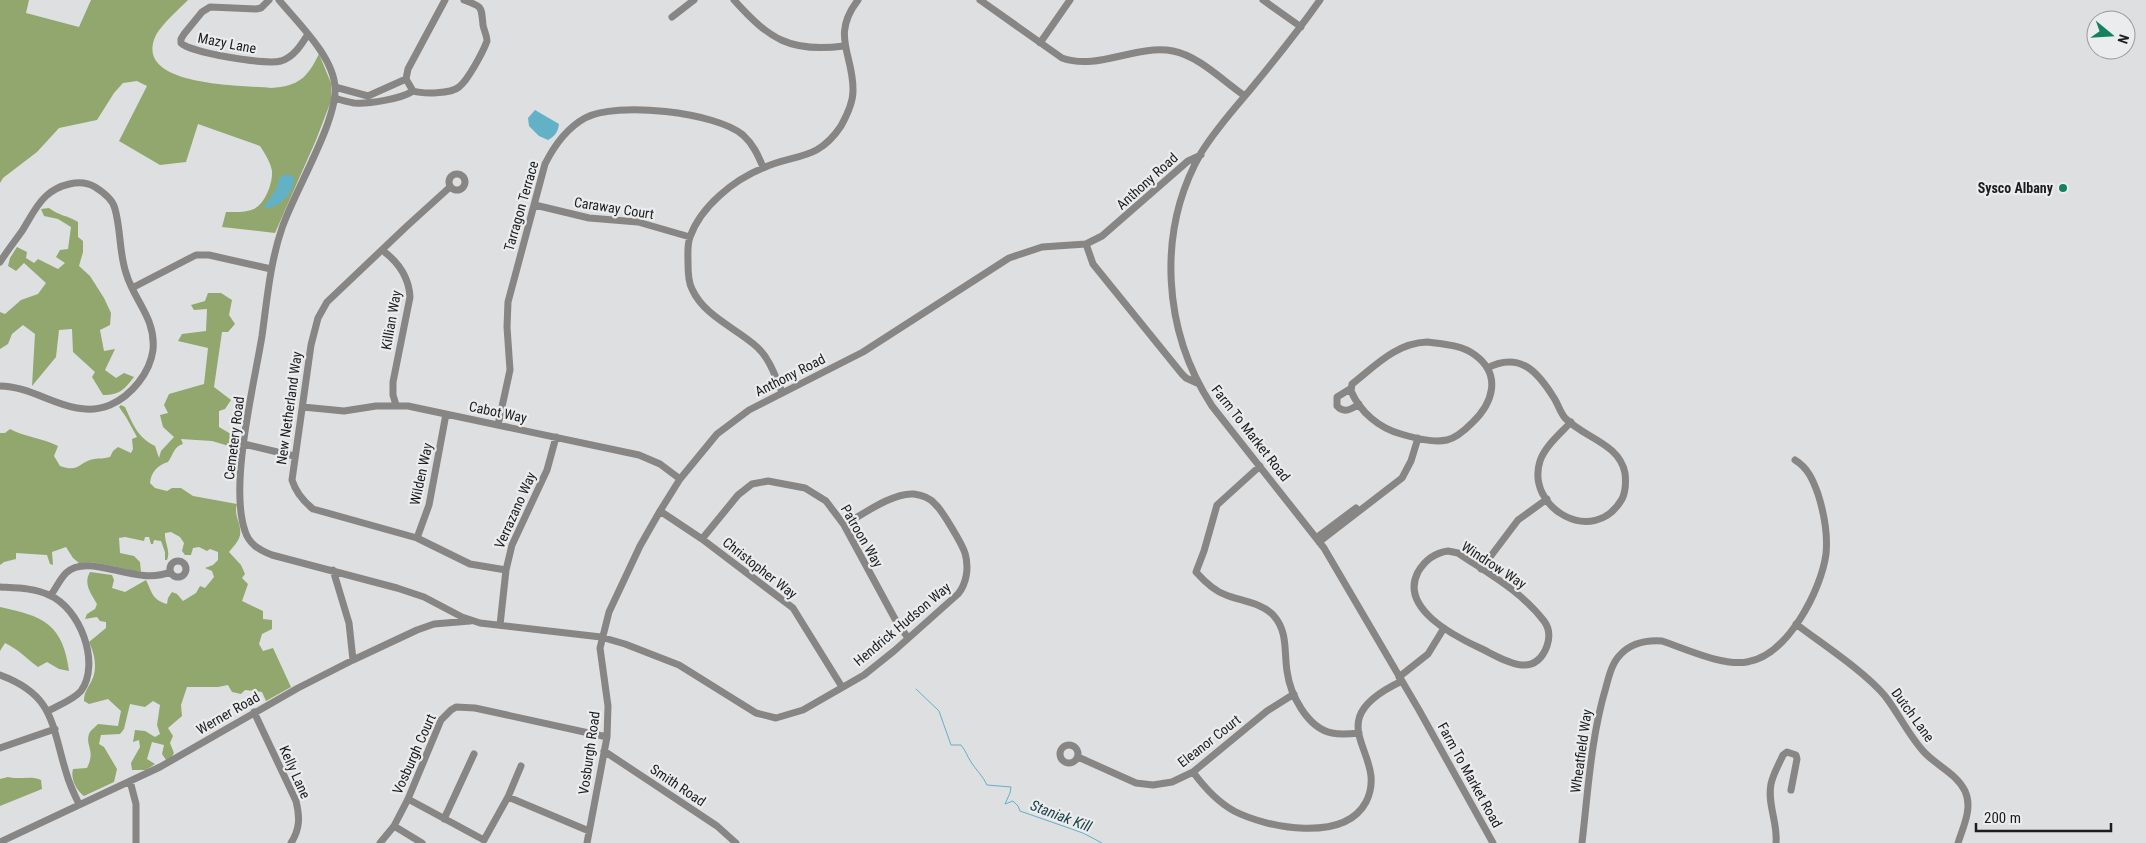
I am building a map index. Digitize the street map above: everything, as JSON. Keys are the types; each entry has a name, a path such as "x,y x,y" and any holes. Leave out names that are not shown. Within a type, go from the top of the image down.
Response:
{"street":[{"name":"Mazy Lane","path":"269,0 261,8 256,9 210,7 202,12 184,34 181,39 182,44 193,49 265,63 280,61 290,57 308,34"},
{"name":"Cemetery Road","path":"279,0 308,34 329,65 335,87 335,98 323,133 282,227 271,269 244,444 240,496 244,530 249,540 258,549 272,555 333,570 424,597 472,621 601,637"},
{"path":"413,91 406,79 408,68 445,0"},
{"path":"335,98 354,103 364,103 402,96 413,91 429,93 452,91 458,88 479,58 488,41 483,25 483,11 478,5 464,0"},
{"path":"672,17 694,0"},
{"path":"734,0 759,27 778,40 806,48 844,46"},
{"path":"782,392 769,362 758,348 714,314 701,302 692,289 688,262 690,237 704,213 717,199 738,182 764,167 813,152 825,144 841,126 854,91 844,46 846,25 858,0"},
{"path":"980,0 1062,58 1079,62 1156,50 1173,51 1193,59 1244,96"},
{"path":"1040,44 1070,0"},
{"path":"1263,0 1301,27"},
{"name":"Farm To Market Road","path":"1320,0 1301,27 1219,128 1200,155 1189,180 1177,218 1170,271 1177,327 1197,384 1212,406 1318,540 1493,843"},
{"path":"335,87 368,96 406,79"},
{"name":"Tarragon Terrace","path":"498,425 510,370 507,327 508,302 535,205 539,182 552,150 569,130 585,118 609,111 639,108 685,115 722,124 744,136 757,153 764,167"},
{"name":"Anthony Road","path":"601,637 609,612 621,585 660,511 680,479 717,434 728,425 782,392 863,352 1009,258 1042,247 1086,244 1102,236 1188,160 1200,155"},
{"path":"0,262 45,197 57,189 71,184 84,183 92,185 112,202 115,209 121,256 132,288 150,320 153,349 141,379 120,400 109,406 79,409 30,392 0,386"},
{"name":"New Netherland Way","path":"450,187 340,289 322,310 314,328 292,480 297,493 305,503 323,512 384,527 417,538 470,564 506,570"},
{"name":"Caraway Court","path":"535,205 589,218 638,222 690,237"},
{"path":"1086,244 1093,264 1182,374 1197,384"},
{"name":"Killian Way","path":"382,250 404,273 410,289 393,382 393,395 396,405"},
{"path":"132,288 196,255 209,255 271,269"},
{"path":"1350,389 1359,404 1382,427 1418,438 1448,440 1465,430 1480,416 1489,403 1491,378 1487,368 1475,355 1467,350 1419,342 1395,350 1352,384 1350,389 1337,397 1337,406 1345,411 1359,404"},
{"path":"1487,368 1499,362 1511,362 1529,368 1538,374 1564,417 1616,454 1623,463 1626,487 1623,498 1612,512 1600,519 1585,522 1561,516 1547,499 1538,483 1540,462 1543,454 1571,422"},
{"name":"Cabot Way","path":"303,407 344,411 396,405 446,414 648,458 660,464 680,479"},
{"name":"Wilden Way","path":"417,538 429,504 446,414"},
{"name":"Verrazano Way","path":"500,625 506,570 512,545 547,470 556,437"},
{"path":"1318,540 1402,478 1411,461 1418,438"},
{"path":"244,444 294,456"},
{"name":"Wheatfield Way","path":"1582,843 1598,714 1610,674 1619,656 1634,644 1652,640 1662,641 1724,661 1746,662 1756,660 1774,649 1796,624 1818,585 1826,553 1825,520 1815,486 1803,465 1795,460"},
{"path":"1260,466 1217,505 1204,551 1196,570 1220,592 1260,607 1274,616 1283,633 1287,671 1294,694 1306,714 1323,730 1338,734 1359,733"},
{"name":"Patroon Way","path":"702,539 738,495 758,482 768,481 805,488 826,501 844,525 895,619 908,638"},
{"name":"Hendrick Hudson Way","path":"601,637 667,659 756,713 776,718 794,714 864,675 962,589 967,574 965,552 937,505 921,496 908,494 899,496 844,525"},
{"path":"1481,569 1518,520 1547,499"},
{"name":"Christopher Way","path":"660,511 702,539 793,608 842,687"},
{"name":"Windrow Way","path":"1448,551 1458,553 1526,600 1545,622 1550,639 1541,658 1533,664 1522,666 1476,646 1444,628 1419,606 1415,597 1414,586 1422,564 1438,553 1448,551"},
{"path":"51,596 66,573 76,567 95,566 145,577 159,576 170,572"},
{"path":"333,570 349,623 352,660"},
{"path":"0,587 34,590 51,596 71,615 81,631 88,650 89,673 80,692 75,697 48,710"},
{"name":"Werner Road","path":"0,842 160,768 254,712 352,660 434,624 472,621"},
{"name":"Dutch Lane","path":"1796,624 1870,681 1885,696 1924,752 1957,780 1966,792 1967,818 1958,843"},
{"path":"1193,772 1212,795 1238,812 1294,829 1309,830 1331,826 1357,813 1367,801 1370,773 1359,733 1358,725 1361,712 1369,701 1400,679 1428,654 1444,628"},
{"name":"Vosburgh Road","path":"587,843 606,737 608,706 600,648 601,637"},
{"path":"0,675 25,686 33,692 48,710 55,729 65,771 79,804"},
{"name":"Eleanor Court","path":"1078,757 1129,781 1145,785 1164,784 1193,772 1262,714 1294,694"},
{"name":"Vosburgh Court","path":"380,843 394,826 408,799 437,727 446,713 456,707 475,708 606,737"},
{"name":"Kelly Lane","path":"254,712 296,801 299,813 299,826 291,843"},
{"path":"0,748 55,729"},
{"name":"Smith Road","path":"604,751 717,826 736,843"},
{"path":"1776,843 1777,833 1771,801 1771,785 1787,752 1796,755 1797,759 1791,790"},
{"path":"444,819 474,754"},
{"path":"408,799 484,840 508,797 521,766"},
{"path":"130,781 136,804 136,843"},
{"path":"508,797 589,831"},
{"path":"394,826 422,843"}],"green space":[{"path":"0,0 29,0 26,13 79,27 91,0 188,0 156,35 153,52 159,65 174,74 216,84 271,88 289,85 306,75 319,54 331,83 331,101 275,233 222,227 226,212 243,212 254,209 262,203 268,193 272,171 269,161 260,146 198,124 186,162 160,165 119,141 147,86 137,81 123,83 114,93 97,120 59,128 37,152 3,178 0,183"},
{"path":"49,208 78,222 78,237 83,241 83,252 79,266 90,276 111,313 110,325 100,330 104,351 115,349 105,370 116,378 124,373 134,377 117,393 103,395 92,377 95,372 73,352 72,329 59,330 56,357 32,386 35,334 23,325 12,334 8,344 0,349 0,312 5,314 21,300 38,294 46,283 24,263 16,271 8,266 10,258 17,247 27,252 26,258 34,263 38,259 58,269 65,263 56,257 60,250 68,249 71,227 58,219 44,216 41,209"},
{"path":"208,293 221,293 232,300 229,315 235,324 228,332 222,332 214,387 231,400 225,409 219,411 219,427 241,440 239,449 212,441 181,439 183,444 175,449 168,462 156,470 150,483 155,488 167,491 172,488 181,488 193,496 237,504 236,512 240,535 229,552 241,565 245,574 242,578 248,584 242,601 263,611 263,619 272,620 272,629 262,634 259,644 263,651 273,648 291,687 266,701 262,692 245,690 241,694 232,692 228,685 218,687 187,687 181,705 182,716 168,728 173,736 170,743 174,753 171,758 166,760 162,754 164,745 152,742 147,759 155,764 146,770 132,770 131,763 140,747 139,740 133,742 135,730 145,731 155,737 160,734 157,725 160,705 153,701 145,707 130,704 124,729 120,734 101,735 99,744 104,747 117,769 114,782 84,796 79,791 72,777 73,769 87,768 90,762 91,752 88,738 90,732 98,724 118,726 121,711 108,699 89,704 84,701 95,667 93,652 89,642 106,628 106,622 100,621 97,617 85,619 87,614 95,609 97,604 90,592 87,581 90,572 112,575 114,580 112,588 125,592 146,580 155,598 167,604 172,592 177,594 183,601 196,593 200,586 205,588 214,577 212,571 205,568 213,565 218,560 218,552 210,549 207,551 199,547 193,548 191,555 185,555 182,551 184,543 180,537 171,532 165,533 168,553 167,560 165,560 165,552 161,541 154,540 153,544 151,544 149,537 145,537 144,541 125,537 119,538 120,553 134,556 140,562 141,572 103,564 79,563 73,558 66,547 52,552 53,565 50,564 47,555 16,553 16,559 0,565 0,433 5,433 10,429 58,446 54,456 60,466 75,468 89,460 110,457 118,447 131,453 133,449 132,439 137,437 119,407 121,405 125,407 140,434 155,446 159,458 161,451 174,437 163,427 160,415 168,413 164,405 169,394 204,384 208,348 178,341 182,334 206,331 207,309 194,310 191,305 205,301"},
{"path":"0,607 28,614 39,619 56,632 62,642 69,671 59,669 47,662 38,667 5,643 0,651"},
{"path":"8,777 41,780 42,789 0,806 0,779"}],"water":[{"path":"535,110 559,124 556,133 548,140 539,136 529,126 528,118"},
{"path":"287,174 294,177 289,194 281,202 265,209 264,207 277,188 279,178"}],"waterway":[{"name":"Staniak Kill","path":"916,689 939,711 951,745 961,745 987,785 1011,787 1005,804 1013,801 1020,811 1083,833 1102,843"}],"place":[{"name":"Sysco Albany","path":"2063,188"}]}
